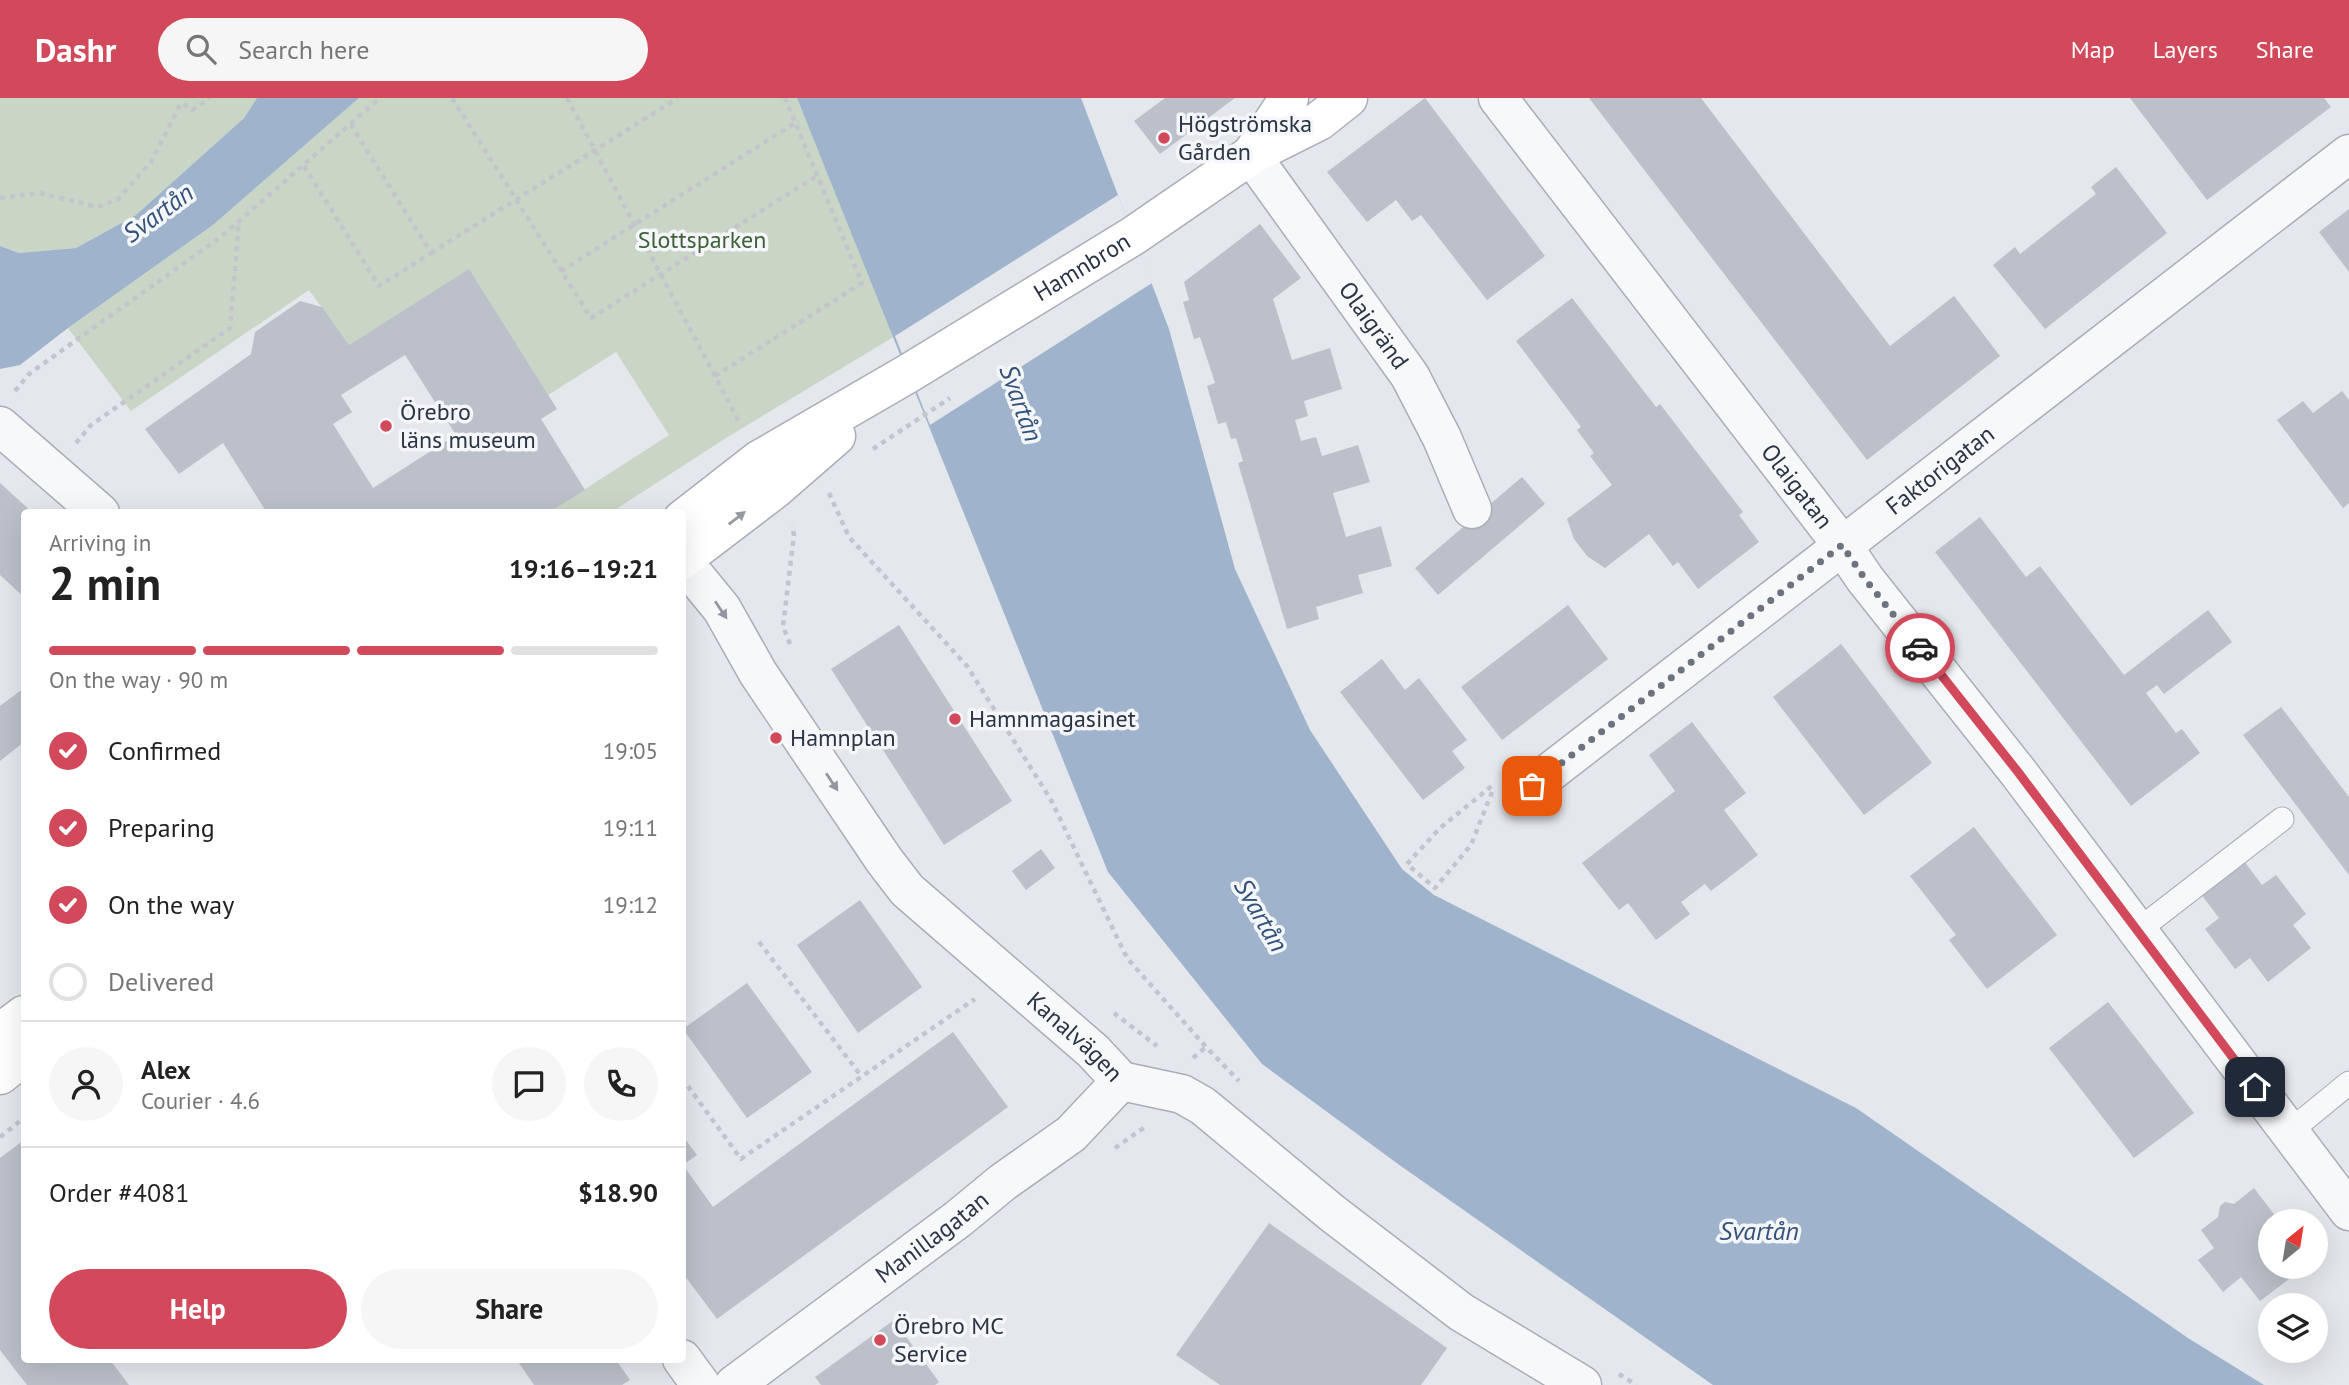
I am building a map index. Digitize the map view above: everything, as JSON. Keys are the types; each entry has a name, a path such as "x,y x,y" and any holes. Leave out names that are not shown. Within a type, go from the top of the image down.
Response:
{"main road":[{"path":"1251,156 1289,98"},
{"name":"Hamnbron","path":"686,518 767,475 909,373 1133,236 1251,156 1319,121 1348,98"},
{"name":"Hamnbron","path":"686,556 767,475"},
{"path":"0,1033 21,1017"},
{"path":"0,1075 21,1058"}],"street":[{"name":"Olaigatan","path":"1498,98 1842,545 1865,579 2018,772 2349,1212"},
{"name":"Faktorigatan","path":"1514,785 1884,515 2349,154"},
{"name":"Olaigränd","path":"1251,156 1410,376 1442,438 1472,509"},
{"path":"4,413 52,470 96,509"},
{"name":"Kanalvägen","path":"686,565 722,609 758,673 907,890 1093,1051 1121,1081 1182,1094 1203,1106 1332,1213 1461,1312 1582,1385"},
{"name":"Manillagatan","path":"734,1385 1070,1134 1121,1081"},
{"path":"685,1363 701,1385"}],"lane":[{"path":"2137,931 2282,819"},
{"path":"2289,1132 2349,1083"}],"path":[{"path":"174,98 192,110 210,98"},
{"path":"4,413 29,374 239,221 380,98"},
{"path":"452,98 591,318 817,176"},
{"path":"567,98 790,516 794,535 783,626 792,649"},
{"path":"304,166 379,286 678,98"},
{"path":"715,376 862,283 785,98"},
{"path":"0,198 39,193 98,207 118,199 151,162 181,103"},
{"path":"561,271 795,123"},
{"path":"351,125 432,253"},
{"path":"52,470 91,425 230,328 239,221"},
{"path":"828,492 849,537 967,666 1051,800 1127,958 1206,1047"},
{"path":"1514,785 1471,845 1435,888 1407,864 1440,828 1514,785"},
{"path":"759,942 862,1077"},
{"path":"686,1085 740,1159 1007,977"},
{"path":"1107,1008 1162,1050"},
{"path":"0,1137 21,1120"}],"green space":[{"path":"0,98 257,98 244,118 136,215 76,248 19,253 0,246"},
{"name":"Slottsparken","path":"359,98 797,98 895,336 726,438 616,509 554,509 669,435 616,352 548,395 469,270 349,345 309,290 131,411 68,328 213,225"}],"water":[{"name":"Svartån","path":"257,98 359,98 213,225 20,365 0,369 0,246 19,253 76,248 136,215 244,118"},
{"name":"Svartån","path":"797,98 1081,98 1169,329 1235,569 1310,730 1402,869 1434,895 1856,1108 2188,1338 2264,1385 1713,1385 1398,1164 1262,1064 1108,872"}],"pier":[{"path":"1118,195 1152,283 930,425 895,336"}],"building":[{"name":"Högströmska Gården","path":"1165,98 1235,98 1160,154 1134,121"},
{"path":"1425,98 1545,256 1487,300 1421,215 1412,221 1396,200 1367,222 1327,172"},
{"path":"1589,98 1701,98 1890,346 1954,296 2000,356 1867,460"},
{"path":"2130,98 2324,98 2331,107 2207,200"},
{"path":"2116,167 2167,233 2045,329 1993,265 2015,247 2020,254 2096,194 2091,187"},
{"path":"2349,209 2349,272 2319,232"},
{"path":"1260,224 1301,278 1273,299 1292,360 1330,348 1342,389 1304,401 1308,416 1295,420 1301,441 1316,437 1322,456 1358,445 1370,482 1333,493 1346,537 1381,526 1392,566 1358,575 1363,593 1316,607 1319,619 1287,629 1238,463 1243,461 1236,438 1231,439 1226,422 1218,424 1207,386 1215,383 1200,337 1194,339 1183,302 1189,300 1184,282"},
{"path":"469,269 557,409 541,419 585,490 554,509 264,509 223,443 179,474 145,429 251,354 255,332 300,301 322,307 349,345","holes":["405,355 456,435 373,488 333,424 352,412 341,395"]},
{"path":"1572,298 1656,407 1660,404 1743,512 1739,515 1759,542 1698,589 1678,562 1673,566 1649,534 1605,568 1587,556 1574,539 1567,519 1612,485 1590,456 1594,453 1577,430 1581,427 1516,341"},
{"path":"2342,391 2349,400 2349,503 2343,508 2277,420 2303,401 2313,413"},
{"path":"1522,477 1545,504 1438,595 1415,568"},
{"path":"0,483 29,509 21,509 21,594 0,575"},
{"path":"1980,517 2026,577 2040,566 2124,675 2208,610 2232,642 2164,694 2157,685 2146,693 2176,733 2182,729 2200,753 2131,806 1935,552"},
{"path":"1568,605 1608,659 1502,740 1461,687"},
{"path":"899,625 1012,801 944,845 831,669"},
{"path":"1841,644 1932,763 1864,815 1773,697"},
{"path":"1382,659 1405,690 1419,678 1467,740 1452,751 1465,768 1423,800 1340,692"},
{"path":"21,690 21,744 0,761 0,706"},
{"path":"2281,707 2349,797 2349,875 2243,735"},
{"path":"1692,722 1746,793 1724,810 1758,855 1711,891 1705,884 1681,902 1690,914 1656,940 1628,903 1619,910 1582,863 1675,791 1649,755"},
{"path":"1974,827 2057,935 1987,989 1949,940 1956,935 1910,876"},
{"path":"1041,849 1055,868 1026,890 1012,871"},
{"path":"2244,861 2262,885 2276,875 2306,914 2293,925 2311,948 2268,982 2250,958 2235,969 2205,929 2219,918 2201,894"},
{"path":"860,900 922,987 858,1033 797,945"},
{"path":"747,983 812,1072 747,1118 686,1033 686,1027"},
{"path":"2108,1002 2194,1113 2134,1158 2049,1048"},
{"path":"953,1032 1008,1107 717,1319 686,1277 686,1169 713,1207"},
{"path":"686,1140 697,1155 686,1163"},
{"path":"21,1142 21,1363 112,1363 129,1385 27,1385 0,1350 0,1158"},
{"path":"2254,1188 2270,1209 2258,1209 2258,1279 2289,1279 2271,1293 2258,1293 2258,1298 2241,1277 2223,1292 2198,1260 2214,1248 2201,1230 2218,1217 2220,1206 2225,1202 2234,1204"},
{"path":"1269,1223 1447,1348 1421,1385 1220,1385 1176,1355"},
{"path":"894,1320 939,1382 935,1385 821,1385 815,1377"},
{"path":"519,1363 618,1363 630,1380 622,1385 534,1385"}],"way so far":[{"path":"1532,786 1842,545 1865,579 1920,648"}],"place":[{"name":"Högströmska Gården","path":"1164,138"},
{"name":"Örebro läns museum","path":"386,426"},
{"name":"Hamnmagasinet","path":"955,719"},
{"name":"Hamnplan","path":"776,738"},
{"name":"Örebro MC Service","path":"880,1340"}],"route":[{"path":"1920,648 2018,772 2255,1087"}]}
